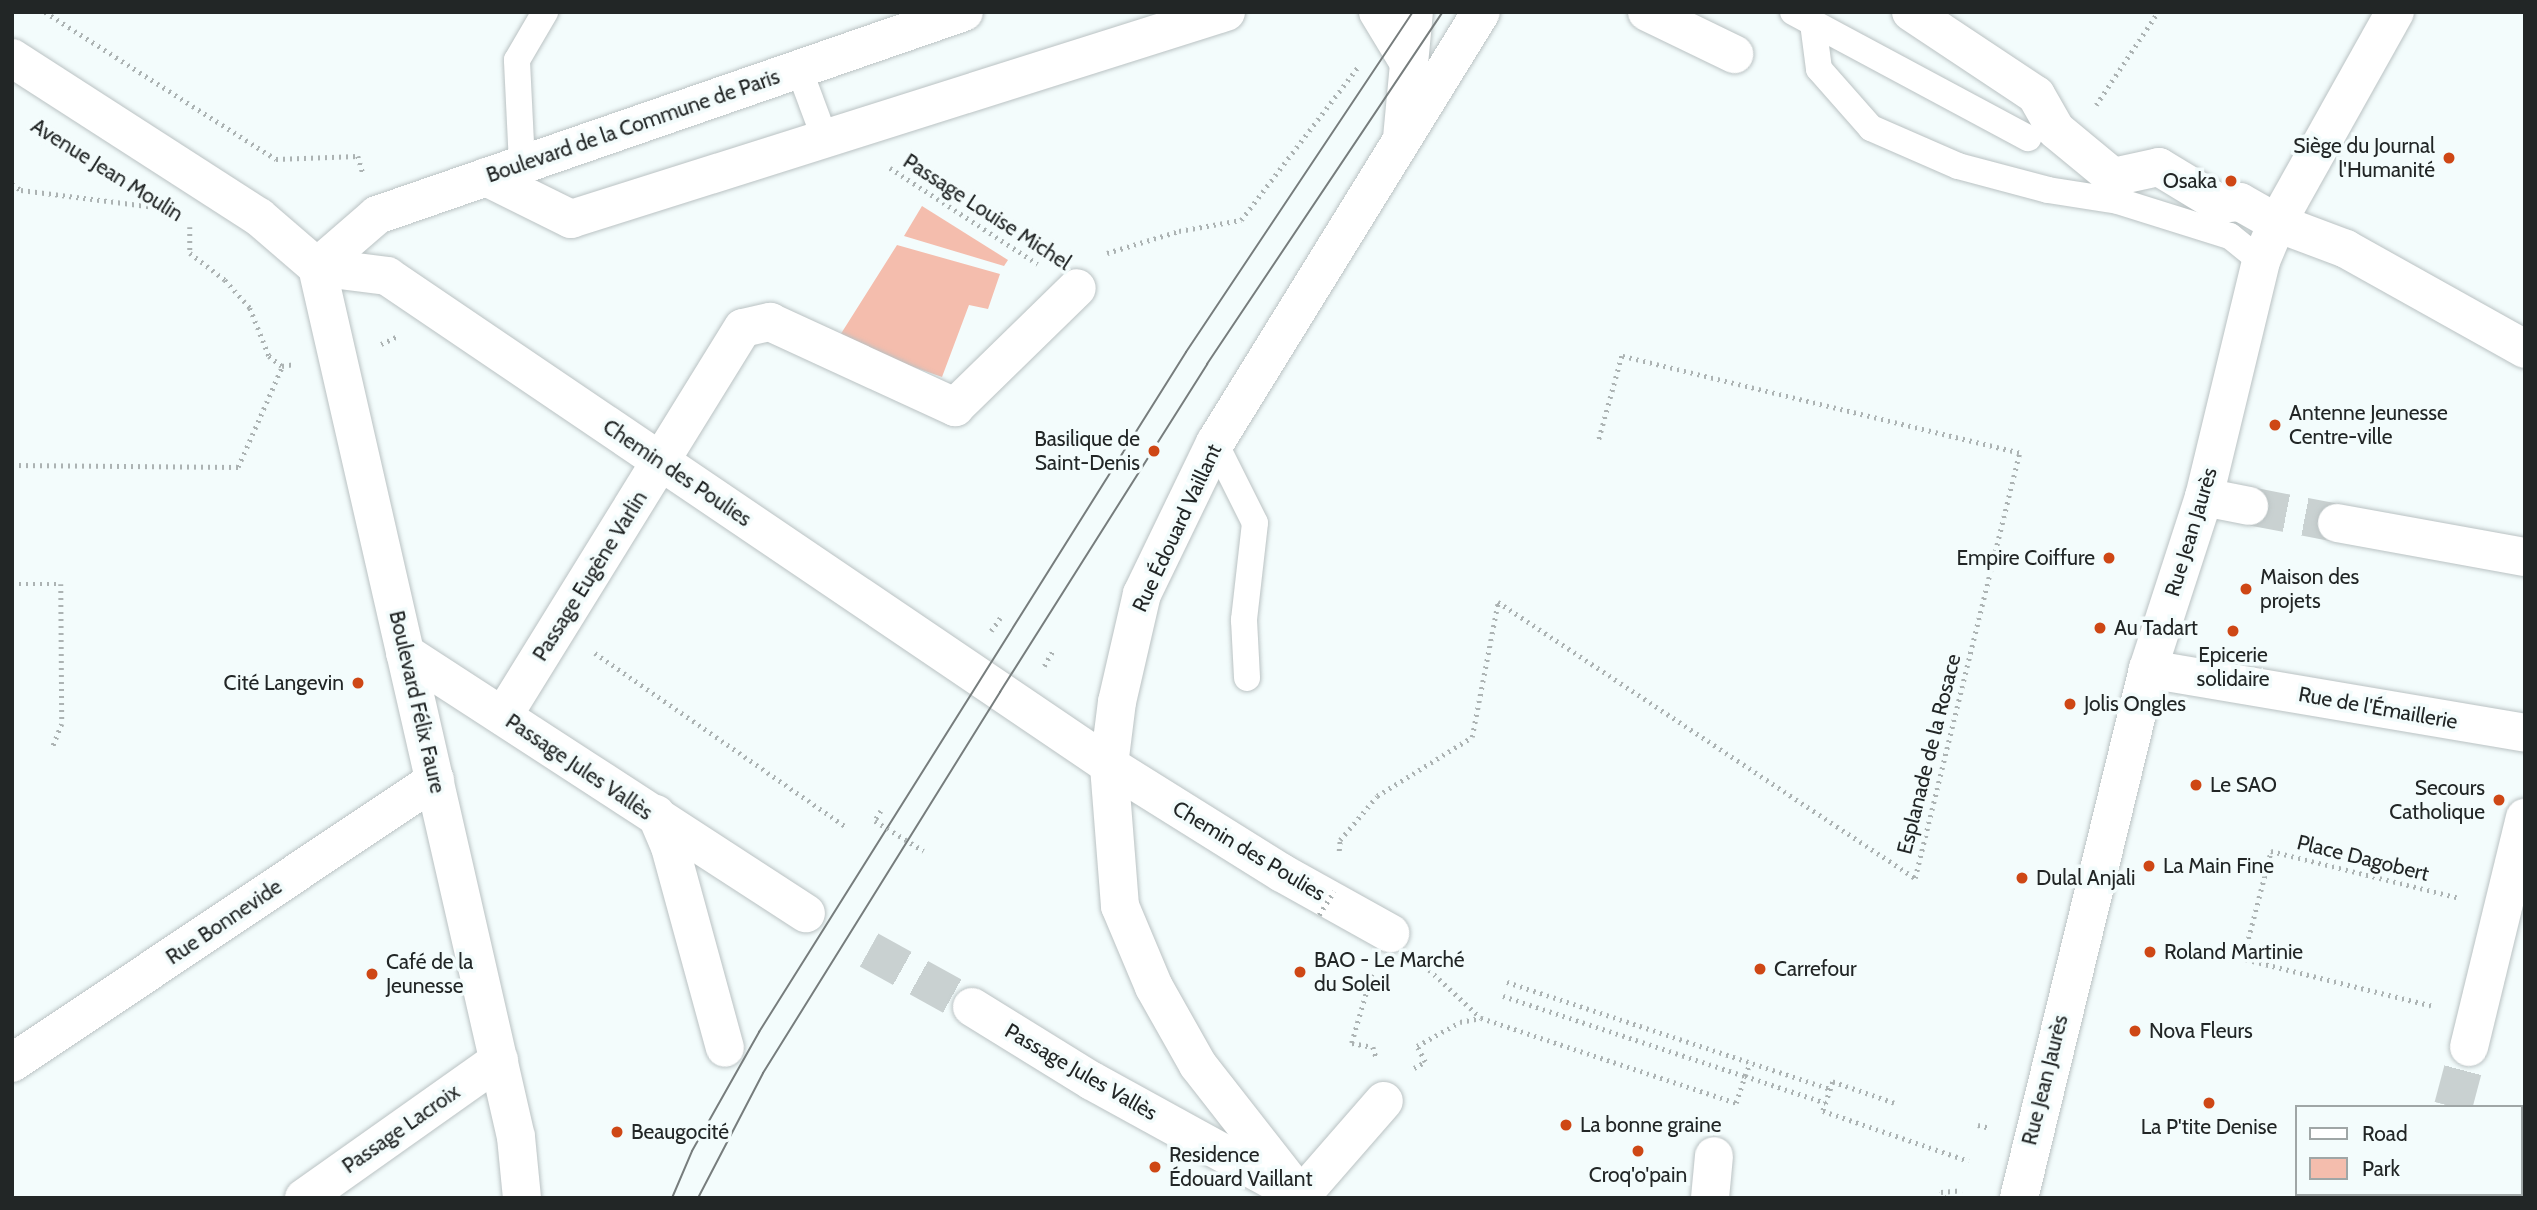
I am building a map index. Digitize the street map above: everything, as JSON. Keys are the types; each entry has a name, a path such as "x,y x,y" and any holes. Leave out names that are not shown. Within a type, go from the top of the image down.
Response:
{"street":[{"path":"486,177 571,219 1226,12"},
{"name":"Rue Édouard Vaillant","path":"1301,1197 1198,1065 1154,987 1120,906 1109,765 1129,637 1142,594 1215,443 1279,332 1402,147 1481,12"},
{"path":"1647,12 1734,54"},
{"path":"1911,12 2036,95 2056,130 2113,177 2159,167 2220,204 2240,202 2277,223 2346,250 2525,349"},
{"name":"Rue Jean Jaurès","path":"2019,1198 2148,669 2204,497 2261,261 2277,223 2395,12"},
{"name":"Boulevard de la Commune de Paris","path":"317,267 377,215 947,15"},
{"name":"Rue Édouard Vaillant","path":"1392,16 1409,63 1402,147"},
{"name":"Avenue Jean Moulin","path":"12,58 259,217 317,267"},
{"name":"Chemin des Poulies","path":"317,267 387,276 1109,765 1282,873 1390,933"},
{"name":"Boulevard Félix Faure","path":"317,267 499,1060 516,1137 523,1198"},
{"name":"Passage Eugène Varlin","path":"503,716 556,626 662,462 743,328 770,322 955,408 1077,288"},
{"path":"2204,497 2249,506"},
{"path":"2337,523 2525,557"},
{"name":"Passage Jules Vallès","path":"405,653 656,814 670,847 725,1048"},
{"name":"Rue de l'Émaillerie","path":"2148,669 2525,733"},
{"name":"Rue Bonnevide","path":"12,1063 435,780"},
{"path":"656,814 678,833 806,913"},
{"path":"2472,1032 2525,818"},
{"name":"Passage Jules Vallès","path":"971,1007 1092,1081 1301,1197"},
{"name":"Passage Lacroix","path":"304,1198 499,1060"},
{"path":"1301,1197 1382,1085"},
{"name":"Boulevard Félix Faure","path":"516,1137 539,1198"},
{"path":"1710,1198 1714,1156"}],"lane":[{"path":"522,164 517,60 545,12"},
{"path":"1803,18 2028,138"},
{"path":"1803,18 1819,69 1871,128 1958,166 2048,190 2118,201 2230,236 2261,261"},
{"path":"799,69 825,139"},
{"path":"1215,443 1255,523 1244,620 1247,678"}],"path":[{"path":"45,12 276,159 358,156 377,215"},
{"path":"2072,142 2158,12"},
{"name":"Passage Louise Michel","path":"825,139 886,166 1077,288 1098,257 1118,248 1241,220 1355,72 1392,16"},
{"path":"12,184 21,190 169,209"},
{"name":"Avenue Jean Moulin","path":"147,195 158,202"},
{"name":"Avenue Jean Moulin","path":"189,221 190,253 225,280 250,308 269,356 282,366"},
{"path":"12,466 238,467 282,366 338,356 396,340 400,286"},
{"name":"Esplanade de la Rosace","path":"1337,865 1340,840 1377,796 1472,737 1498,602 1915,878 2019,453 1622,356 1598,443"},
{"path":"12,584 61,584 62,724 52,749"},
{"path":"556,626 845,826"},
{"path":"881,811 875,821 924,851"},
{"name":"Place Dagobert","path":"2472,1032 2244,959 2271,851 2502,909"},
{"path":"1319,915 1334,891 1335,878"},
{"path":"1390,933 1481,1018 1736,1103 1750,1063"},
{"path":"1374,968 1352,1043 1373,1047 1382,1085"},
{"path":"1507,982 1831,1089"},
{"path":"1503,996 1826,1102"},
{"path":"1425,1062 1417,1046 1460,1022 1481,1018"},
{"path":"1894,1103 1833,1082 1824,1111 1969,1161"},
{"path":"1944,1198 1941,1192 1962,1190"}],"green space":[{"path":"922,206 1008,260 1004,266 904,236"},
{"path":"897,245 1000,274 988,309 969,305 942,377 837,340"}],"tunnel":[{"path":"2249,506 2337,523"},
{"path":"869,950 972,1007"},
{"path":"2454,1105 2469,1047"}],"tram line":[{"path":"672,1198 692,1151 759,1032 1186,352 1413,12"},
{"path":"698,1198 763,1073 1000,692 1207,364 1443,12"}],"place":[{"name":"Siège du Journal l'Humanité","path":"2449,158"},
{"name":"Osaka","path":"2231,181"},
{"name":"Antenne Jeunesse Centre-ville","path":"2275,425"},
{"name":"Basilique de Saint-Denis","path":"1154,451"},
{"name":"Empire Coiffure","path":"2109,558"},
{"name":"Maison des projets","path":"2246,589"},
{"name":"Au Tadart","path":"2100,628"},
{"name":"Epicerie solidaire","path":"2233,631"},
{"name":"Cité Langevin","path":"358,683"},
{"name":"Jolis Ongles","path":"2070,704"},
{"name":"Le SAO","path":"2196,785"},
{"name":"Secours Catholique","path":"2499,800"},
{"name":"La Main Fine","path":"2149,866"},
{"name":"Dulal Anjali","path":"2022,878"},
{"name":"Roland Martinie","path":"2150,952"},
{"name":"Carrefour","path":"1760,969"},
{"name":"BAO - Le Marché du Soleil","path":"1300,972"},
{"name":"Café de la Jeunesse","path":"372,974"},
{"name":"Nova Fleurs","path":"2135,1031"},
{"name":"La P'tite Denise","path":"2209,1103"},
{"name":"La bonne graine","path":"1566,1125"},
{"name":"Beaugocité","path":"617,1132"},
{"name":"Croq'o'pain","path":"1638,1151"},
{"name":"Residence Édouard Vaillant","path":"1155,1167"}]}
